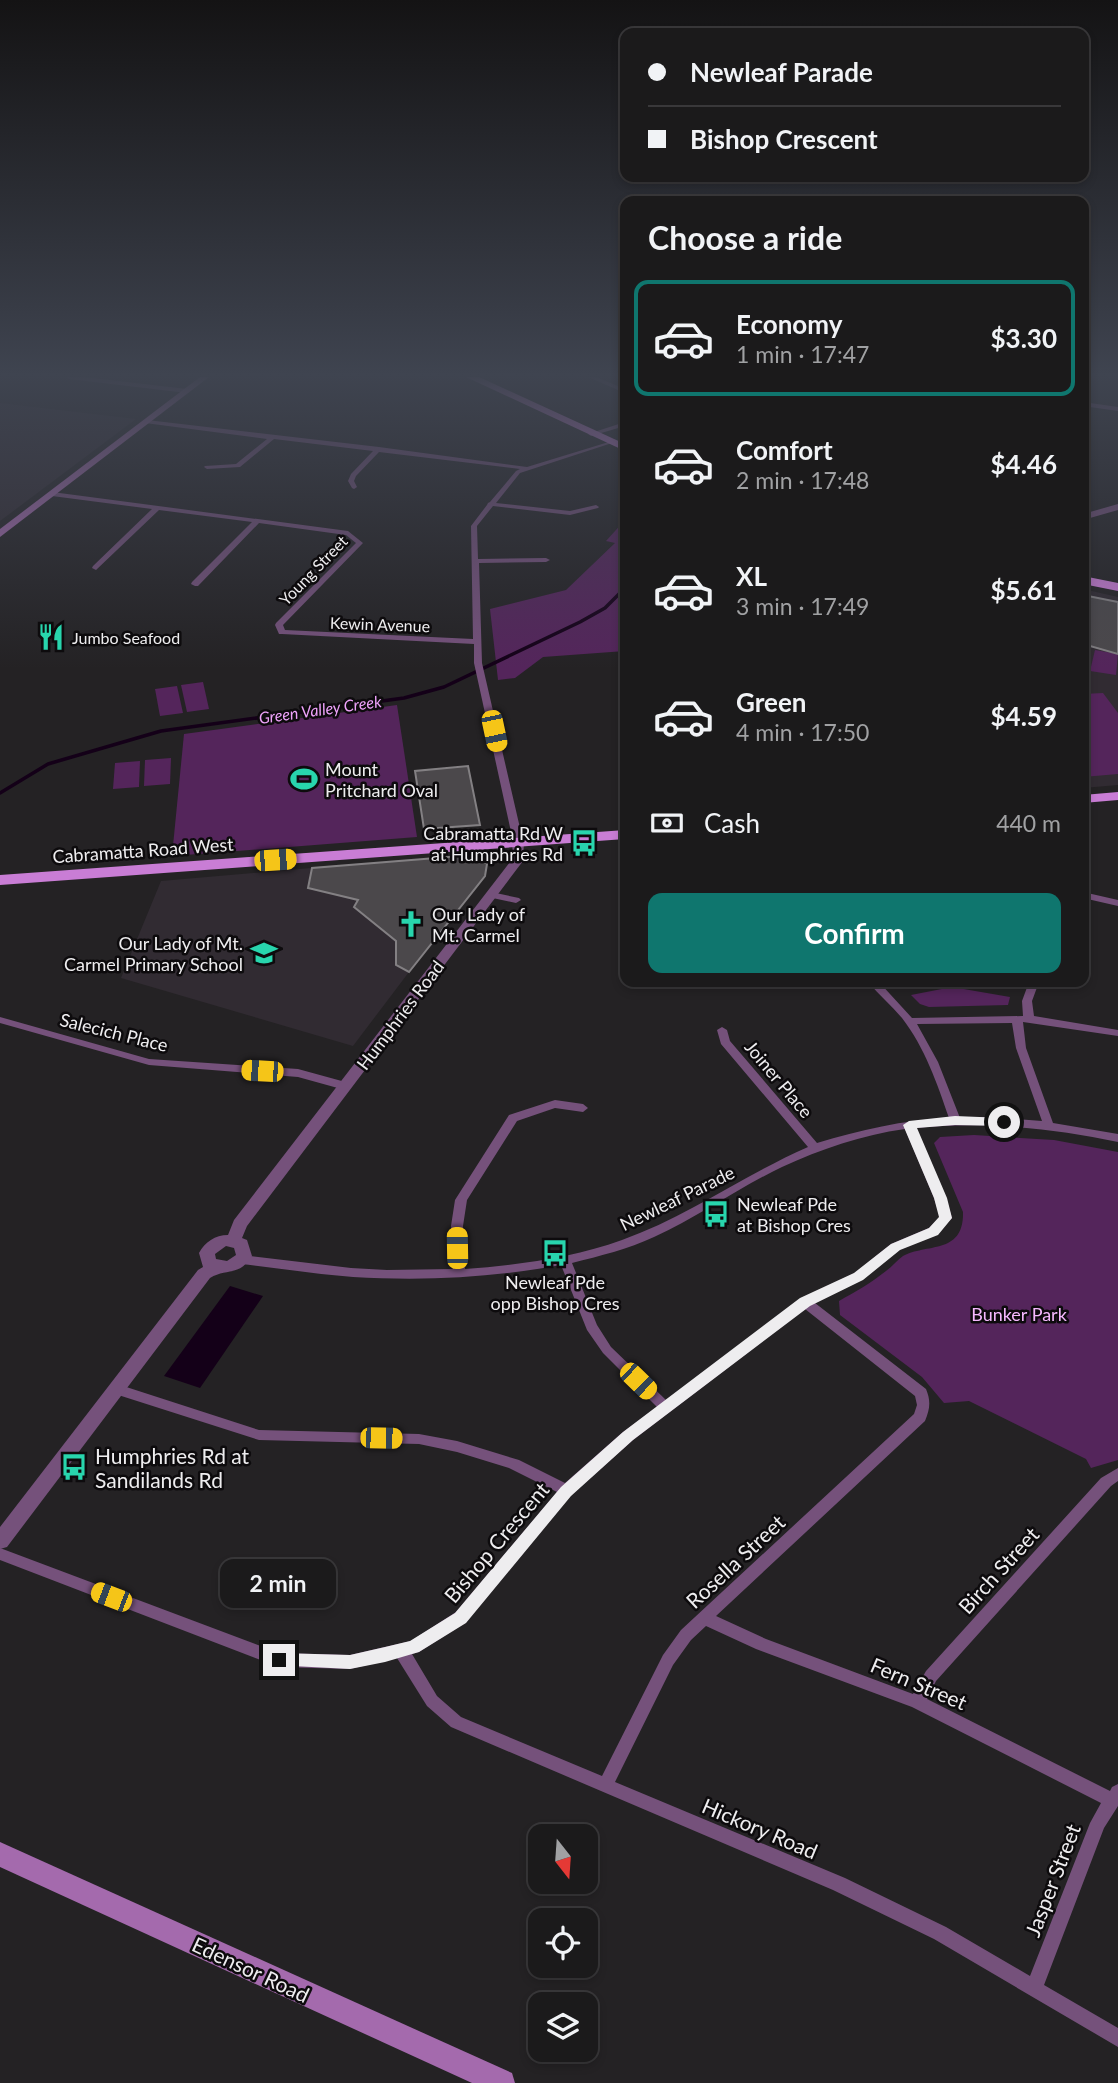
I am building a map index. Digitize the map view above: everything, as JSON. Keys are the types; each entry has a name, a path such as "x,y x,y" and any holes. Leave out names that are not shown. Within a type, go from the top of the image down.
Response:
{"main road":[{"path":"0,534 78,474"},
{"path":"1089,573 1118,579"},
{"path":"1089,581 1118,587"},
{"path":"1089,798 1118,796"},
{"name":"Cabramatta Road West","path":"0,880 620,834"},
{"name":"Edensor Road","path":"0,1854 502,2083"}],"street":[{"path":"354,474 351,481 354,487"},
{"name":"Humphries Road","path":"233,1241 240,1224 519,858 478,663 474,526 516,474"},
{"name":"Young Street","path":"52,494 337,530 357,538 360,543 279,625 282,632"},
{"path":"490,504 570,513 597,507"},
{"path":"1089,515 1118,507"},
{"path":"96,568 157,508"},
{"path":"195,584 258,520"},
{"path":"475,561 546,560"},
{"name":"Kewin Avenue","path":"282,632 478,642"},
{"path":"491,895 516,900"},
{"path":"1089,896 1118,903"},
{"path":"878,987 912,1021 936,1064 955,1121"},
{"path":"1032,987 1023,1018 1021,1048 1049,1126"},
{"path":"912,1021 1023,1018 1118,1032"},
{"name":"Salecich Place","path":"0,1020 149,1062 298,1073 345,1086"},
{"name":"Joiner Place","path":"722,1030 724,1042 815,1148"},
{"path":"459,1273 457,1226 461,1200 513,1118 555,1104 583,1108"},
{"name":"Newleaf Parade","path":"241,1260 392,1274 510,1270 565,1261 644,1237 815,1148 865,1133 909,1125 955,1121 1049,1126 1118,1138"},
{"name":"Bishop Crescent","path":"0,1554 279,1660 350,1662 401,1650 434,1636 461,1618 566,1492 665,1407 805,1302 859,1276 895,1247 933,1231 946,1218 909,1125"},
{"path":"233,1241 244,1247 241,1260 231,1267 216,1266 206,1258 209,1248 219,1242 233,1241"},
{"path":"565,1261 591,1327 607,1350 665,1407"},
{"path":"0,1541 204,1274 216,1266"},
{"name":"Rosella Street","path":"605,1786 668,1660 686,1635 920,1417 924,1405 921,1394 805,1302"},
{"path":"117,1389 259,1435 419,1439 442,1443 529,1470 566,1492"},
{"name":"Birch Street","path":"917,1702 930,1676 1106,1482 1118,1474"},
{"name":"Fern Street","path":"705,1618 761,1644 917,1702 1114,1796"},
{"name":"Hickory Road","path":"401,1650 432,1702 456,1723 839,1884 940,1933 1118,2038"},
{"name":"Jasper Street","path":"1034,1987 1098,1823 1114,1796"}],"shaded area":[{"path":"0,474 62,474 0,521"},
{"path":"1089,590 1118,597 1118,785 1089,787"},
{"name":"Our Lady of Mt. Carmel Primary School","path":"311,868 308,887 358,900 354,907 396,941 396,964 409,972 353,1046 121,978 161,881"},
{"path":"230,1286 263,1296 200,1388 164,1376"}],"green space":[{"path":"620,526 620,651 543,657 515,678 498,680 490,609 566,590 615,543 606,541"},
{"path":"1095,650 1118,654 1116,675 1090,671"},
{"path":"203,682 209,709 187,712 181,685"},
{"path":"177,686 183,713 160,716 155,689"},
{"path":"1103,693 1118,713 1118,774 1089,776 1089,694"},
{"name":"Mount Pritchard Oval","path":"397,705 417,837 172,856 184,734"},
{"path":"171,758 170,784 144,786 145,760"},
{"path":"140,761 139,787 113,789 115,763"},
{"path":"952,987 1010,997 1008,1005 929,1007 920,1004 911,995"},
{"name":"Bunker Park","path":"974,1135 1054,1140 1118,1152 1118,1460 1091,1468 1086,1459 969,1401 944,1403 922,1377 840,1315 839,1301 875,1279 903,1256 942,1245 957,1235 962,1226 963,1212 934,1143 940,1137"}],"building":[{"path":"1089,596 1118,602 1118,654 1089,646"},
{"path":"468,766 480,825 424,829 415,771"},
{"name":"Our Lady of Mt. Carmel","path":"461,856 479,858 487,864 485,876 409,972 396,965 396,941 354,907 358,900 308,888 312,868"}],"waterway":[{"name":"Green Valley Creek","path":"0,793 48,764 161,731 404,698 444,687 580,622 605,608 620,593"}],"place":[{"name":"Jumbo Seafood","path":"51,637"},
{"name":"Mount Pritchard Oval","path":"304,779"},
{"name":"Cabramatta Rd W at Humphries Rd","path":"584,843"},
{"name":"Our Lady of Mt. Carmel","path":"411,924"},
{"name":"Our Lady of Mt. Carmel Primary School","path":"264,953"},
{"name":"Newleaf Pde at Bishop Cres","path":"716,1214"},
{"name":"Newleaf Pde opp Bishop Cres","path":"555,1253"},
{"name":"Humphries Rd at Sandilands Rd","path":"74,1467"}],"route":[{"path":"279,1660 350,1662 385,1654 414,1647 461,1618 566,1492 628,1436 805,1302 859,1276 895,1247 933,1231 946,1218 909,1125 955,1121 1004,1122"}]}
